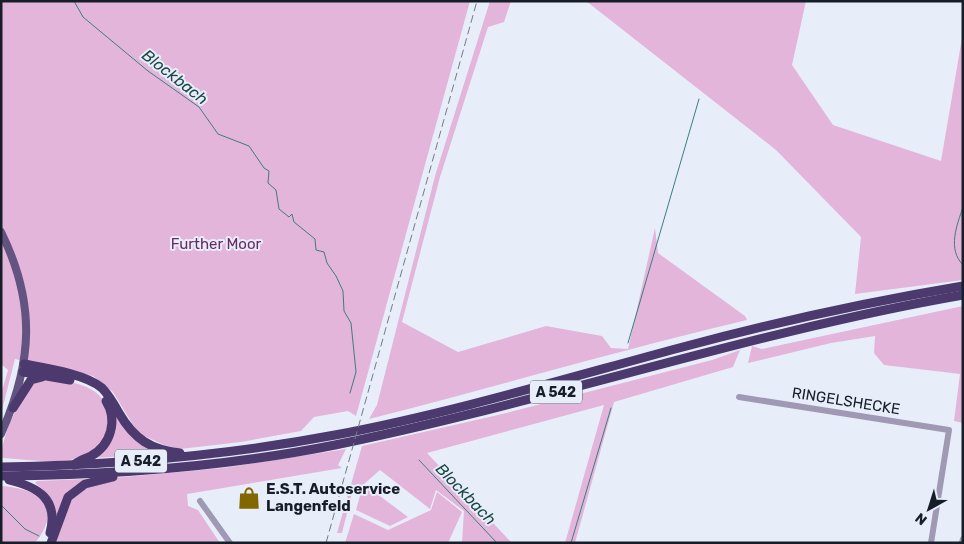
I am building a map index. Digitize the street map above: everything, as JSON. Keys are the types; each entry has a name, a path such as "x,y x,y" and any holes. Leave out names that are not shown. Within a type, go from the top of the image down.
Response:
{"highway":[{"name":"A 542","path":"1,477 162,469 332,445 463,416 730,345 764,332 963,286"},
{"name":"A 542","path":"1,467 73,465 208,454 334,435 462,407 733,334 764,332 963,295"},
{"path":"24,368 44,376 89,385 100,394 110,410 112,429 104,445 90,456 78,460 73,465"},
{"path":"24,368 93,382 110,397 131,432 153,448 168,452 208,454"},
{"path":"13,408 31,380 44,376"},
{"path":"51,543 64,504 77,489 94,480 162,469"},
{"path":"1,477 37,489 45,496 52,514 50,532 45,543"}],"main road":[{"path":"1,232 19,272 27,333 24,368 13,408 1,434"}],"street":[{"name":"RINGELSHECKE","path":"739,396 949,430 931,543"},
{"path":"200,501 230,543"},
{"path":"962,543 963,538"}],"green space":[{"name":"Further Moor","path":"1,1 470,1 356,416 348,411 314,417 301,431 241,442 180,449 164,445 138,433 113,392 93,376 15,359 1,414 1,394 8,370 1,364"},
{"path":"490,1 511,1 504,22 488,27 440,177 402,322 458,352 546,326 602,336 611,348 628,349 655,228 658,253 745,316 747,320 369,419 377,405 435,176"},
{"path":"586,1 806,1 792,65 833,125 941,161 963,32 963,280 855,294 861,237 776,150"},
{"path":"963,306 963,423 954,421 960,374 884,365 874,353 875,336 831,343 748,363 752,346 762,349"},
{"path":"740,350 733,367 614,402 575,543 565,543 604,405 427,453 512,543 462,543 464,511 436,490 430,509 380,470 364,484 408,517 390,526 356,510 363,485 352,493 342,533 337,533 362,446 498,415 712,360"},
{"path":"42,379 65,381 81,385 100,396 106,404 109,413 107,431 103,439 90,453 63,461 1,458 5,438 14,413 28,391 35,383"},
{"path":"115,410 148,449 161,454 93,458 107,447"},
{"path":"346,449 338,465 342,468 187,494 188,506 198,510 220,543 54,543 72,496 102,479 223,468"},
{"path":"85,479 70,490 56,521 50,499 35,483 37,481"},
{"path":"1,486 26,491 43,502 47,510 47,520 43,531 35,543 1,543"},
{"path":"437,492 462,512 448,543 345,543 354,514 388,530 431,510"}],"waterway":[{"name":"Blockbach","path":"74,1 83,17 148,71 199,107 218,134 249,146 264,168 269,171 268,183 276,190 279,209 289,217 292,214 294,222 315,239 316,250 324,252 327,263 343,291 344,311 351,323 356,372 350,393"},
{"path":"628,343 699,99"},
{"path":"963,207 956,229 954,244 955,252 963,265"},
{"path":"571,543 611,408"},
{"name":"Blockbach","path":"419,460 497,543"},
{"path":"1,505 25,529 39,536"}],"railway":[{"path":"326,543 477,1"}],"place":[{"name":"E.S.T. Autoservice Langenfeld","path":"249,498"}]}
